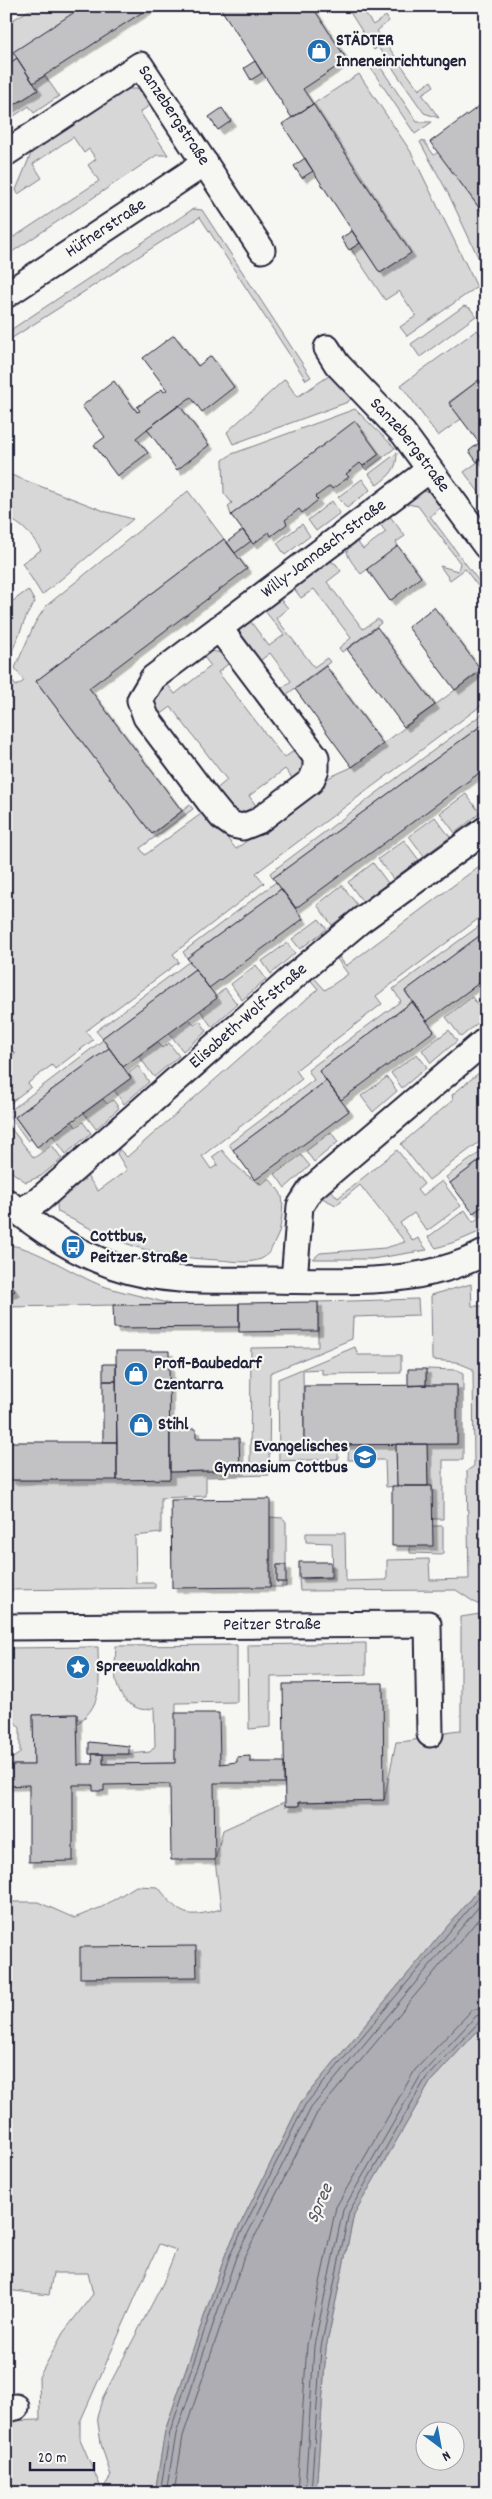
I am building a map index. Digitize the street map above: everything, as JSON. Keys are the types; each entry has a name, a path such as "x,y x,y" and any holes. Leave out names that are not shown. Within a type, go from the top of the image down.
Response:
{"street":[{"name":"Sanzebergstraße","path":"6,153 140,64 262,250"},
{"name":"Hüfnerstraße","path":"6,295 205,162"},
{"name":"Sanzebergstraße","path":"326,348 338,364 403,433 428,470 486,546"},
{"name":"Willy-Jannasch-Straße","path":"219,628 316,757 316,769 311,781 258,821 243,827 227,821 209,801 146,717 140,700 153,678 219,628 428,470"},
{"name":"Elisabeth-Wolf-Straße","path":"10,1208 39,1200 360,921 486,829"},
{"path":"294,1280 300,1206 311,1189 486,1040"},
{"name":"Elisabeth-Wolf-Straße","path":"10,1208 49,1233 114,1266 174,1280 372,1280 408,1277 444,1268 486,1252"},
{"name":"Peitzer Straße","path":"6,1627 428,1624 430,1734"}],"shaded area":[{"path":"36,6 84,6 6,66 6,24"},
{"path":"346,6 360,6 373,25 386,16 389,21 377,31 419,90 431,81 434,86 422,94 439,118 424,113 378,47 374,50"},
{"path":"377,62 417,122 432,122 415,134 370,67"},
{"path":"359,74 411,152 477,287 407,336 400,327 416,316 399,291 385,300 351,249 360,243 380,273 410,253 313,104"},
{"path":"45,76 59,96 34,113 29,106 11,118 6,110 38,90 33,83"},
{"path":"137,89 155,102 140,112 168,155 157,155 6,256 6,226 14,237 99,181 88,165 96,159 89,149 84,153 73,137 33,164 42,178 18,194 16,190 35,144 114,92"},
{"path":"423,140 434,155 438,152 486,217 486,274 448,193 420,142"},
{"path":"193,209 202,210 311,377 306,380 200,217 6,342 6,333"},
{"path":"464,306 470,308 476,316 420,357 411,344"},
{"path":"477,330 481,335 486,332 486,389 479,380 449,402 461,419 438,436 401,385"},
{"path":"332,374 352,397 348,402 233,444 227,432 285,379 297,397"},
{"path":"355,409 395,448 366,470 363,466 379,454 354,422 231,515 228,506 232,503 224,493 223,460 232,454"},
{"path":"397,453 396,464 392,472 377,485 369,474"},
{"path":"486,456 486,502 464,472"},
{"path":"6,473 107,512 133,519 42,595 22,563 41,550 26,530 6,517"},
{"path":"362,479 370,490 347,508 338,497"},
{"path":"188,491 224,539 36,681 152,834 190,805 193,809 140,848 145,855 205,811 236,849 330,777 352,767 486,667 486,702 256,873 264,883 173,954 179,962 86,1031 93,1040 55,1069 52,1065 28,1083 31,1087 6,1106 6,1059 16,1053 6,1049 6,673 16,686 24,681 15,668 35,623 46,606"},
{"path":"419,491 432,492 445,504 430,516 486,591 486,597 465,569 450,580 440,566 458,571 460,563 418,506 402,503"},
{"path":"332,501 340,513 316,531 308,520"},
{"path":"389,515 405,536 396,542 398,546 361,574 348,556 347,546 349,541 352,535 363,549 386,532 375,518"},
{"path":"302,524 310,536 285,555 277,543"},
{"path":"328,560 336,564 341,571 327,582 363,629 378,619 381,623 342,652 339,648 351,638 314,589 301,598 295,590 297,578"},
{"path":"28,590 35,602 27,615 6,666 6,606"},
{"path":"273,597 282,601 288,608 276,618 314,667 327,658 330,662 282,698 277,692 291,681 270,653 256,664 243,646 239,636 242,624 247,617 269,646 284,635 261,606"},
{"path":"212,651 221,653 232,661 218,672 284,758 299,747 305,767 296,783 285,769 249,796 260,811 248,816 230,812 213,792 227,780 171,707 156,718 156,698 164,680 175,694 211,666 200,652"},
{"path":"486,711 486,722 273,878 270,873"},
{"path":"466,794 480,813 455,833 440,813"},
{"path":"435,817 450,837 424,856 409,836"},
{"path":"404,840 419,860 393,879 378,859"},
{"path":"486,861 486,913 376,996 382,1004 296,1070 302,1079 202,1156 211,1169 218,1165 212,1157 222,1150 235,1164 257,1182 262,1184 269,1178 280,1192 283,1205 279,1231 267,1255 256,1261 240,1262 173,1256 117,1240 58,1212 58,1199 72,1182 77,1185 87,1176 98,1191 127,1170 117,1154 119,1149 127,1157 318,989 307,976 310,973 325,990 348,974 337,959 339,957 346,966"},
{"path":"373,863 388,883 363,902 348,882"},
{"path":"276,882 281,889 187,958 183,952"},
{"path":"342,885 358,906 332,925 317,905"},
{"path":"319,919 327,929 300,949 292,939"},
{"path":"486,921 486,931 405,991 412,1002 319,1071 326,1081 233,1150 229,1144 314,1080 308,1070 401,1001 393,989"},
{"path":"287,943 295,953 271,974 262,961"},
{"path":"190,961 195,969 102,1038 96,1031"},
{"path":"256,965 266,979 242,1000 231,984"},
{"path":"225,988 237,1004 212,1027 200,1010"},
{"path":"472,997 486,1016 461,1037 446,1017"},
{"path":"189,1018 194,1025 200,1021 207,1031 183,1051 169,1033"},
{"path":"449,1030 457,1041 431,1063 422,1050"},
{"path":"103,1040 109,1048 15,1117 31,1139 28,1141 7,1113"},
{"path":"158,1042 162,1048 169,1043 179,1056 154,1077 139,1056"},
{"path":"417,1054 427,1067 402,1088 391,1073"},
{"path":"138,1066 149,1082 124,1104 114,1090 131,1078 128,1074"},
{"path":"486,1067 486,1137 429,1180 401,1144 453,1100 452,1095"},
{"path":"387,1077 397,1091 373,1112 361,1096"},
{"path":"103,1099 107,1104 113,1100 119,1108 96,1129 84,1113"},
{"path":"72,1121 76,1127 83,1122 91,1133 66,1154 53,1136"},
{"path":"6,1122 34,1158 52,1145 62,1159 41,1176 26,1182 6,1168"},
{"path":"331,1132 338,1142 314,1162 306,1151"},
{"path":"486,1148 486,1156 450,1183 446,1177"},
{"path":"397,1150 424,1184 417,1190 422,1196 442,1181 461,1206 427,1231 414,1213 400,1223 413,1241 418,1238 427,1250 372,1259 313,1259 320,1253 385,1248 405,1242 360,1185 336,1205 316,1195 329,1188 338,1198"},
{"path":"301,1155 310,1166 285,1188 275,1174"},
{"path":"465,1210 473,1222 486,1213 486,1229 436,1248 428,1237"},
{"path":"6,1245 17,1246 41,1255 103,1286 170,1304 6,1307"},
{"path":"471,1284 472,1306 483,1306 485,1603 477,1604 456,1590 300,1591 299,1579 333,1578 332,1543 306,1542 306,1533 345,1533 346,1581 387,1580 387,1560 429,1559 430,1580 469,1579 467,1471 474,1466 473,1369 456,1362 432,1360 431,1295"},
{"path":"418,1299 419,1315 353,1317 352,1339 270,1373 269,1475 206,1477 206,1496 161,1498 161,1533 135,1536 136,1583 155,1583 155,1588 6,1590 6,1480 169,1479 170,1472 250,1470 251,1348 318,1347 318,1302"},
{"path":"355,1347 358,1355 401,1355 401,1373 322,1374 322,1369 303,1370 304,1445 338,1445 338,1459 279,1461 278,1379"},
{"path":"426,1369 457,1370 463,1373 463,1460 443,1460 443,1519 432,1519 432,1486 428,1486 427,1444 457,1444 457,1385 426,1385"},
{"path":"396,1444 397,1486 386,1487 385,1460 348,1460 349,1445"},
{"path":"270,1517 283,1518 286,1522 286,1565 277,1565 277,1582 286,1582 286,1587 270,1587"},
{"path":"433,1526 443,1526 443,1554 410,1553 410,1546"},
{"path":"486,1613 486,1880 301,2102 226,2253 165,2431 155,2493 6,2493 6,2421 40,2420 39,2377 63,2333 93,2294 88,2273 53,2273 49,2295 6,2290 6,1902 38,1902 74,1918 102,1907 136,1886 158,1887 172,1904 185,1913 199,1914 221,1909 215,1860 223,1830 284,1802 286,1806 299,1806 299,1802 384,1800 396,1742 461,1730 461,1617","holes":["159,2244 176,2250 163,2283 103,2397 97,2416 101,2444 111,2476 102,2490 80,2439 80,2422"]},
{"path":"366,1643 366,1675 271,1677 271,1727 249,1729 248,1645"},
{"path":"237,1645 237,1702 176,1703 175,1763 103,1764 103,1754 150,1752 155,1746 154,1707 144,1710 135,1707 127,1702 118,1688 115,1672 116,1646"},
{"path":"98,1647 98,1689 93,1707 86,1716 77,1724 77,1714 33,1715 34,1765 6,1765 6,1758 13,1758 20,1753 20,1728 14,1721 6,1721 6,1648"},
{"path":"486,2022 486,2493 316,2493 326,2348 354,2214 431,2081"}],"water":[{"name":"Spree","path":"486,1880 486,2022 431,2081 354,2214 326,2348 316,2493 155,2493 165,2431 226,2253 301,2102"}],"building":[{"path":"84,6 152,6 33,83 13,52"},
{"path":"219,6 312,6 347,60 303,89 313,104 292,118"},
{"path":"17,58 38,90 6,110 6,66"},
{"path":"255,61 262,73 251,80 244,68"},
{"path":"486,101 486,217 430,142"},
{"path":"313,104 411,253 380,273 282,124"},
{"path":"222,108 231,121 218,130 209,117"},
{"path":"305,158 313,171 302,178 294,166"},
{"path":"352,231 360,243 349,250 341,238"},
{"path":"174,335 198,366 211,356 234,387 202,412 191,397 147,429 136,438 148,453 117,476 94,445 105,437 82,406 114,381 137,412 140,411 137,407 162,389 164,392 167,390 143,358"},
{"path":"479,380 486,389 486,452 449,403"},
{"path":"179,405 209,445 177,470 147,429"},
{"path":"355,421 379,454 363,466 360,463 346,474 349,477 332,489 330,486 315,497 318,500 302,513 299,509 285,520 287,524 271,536 269,532 253,544 231,515"},
{"path":"479,443 486,456 477,462 469,451"},
{"path":"243,530 251,541 235,553 227,542"},
{"path":"224,539 247,569 89,688 182,811 152,834 36,681"},
{"path":"398,546 421,577 390,601 367,569"},
{"path":"434,607 481,670 455,690 408,627"},
{"path":"377,627 435,705 404,727 347,649"},
{"path":"326,666 383,744 352,767 295,689"},
{"path":"486,722 486,768 296,908 273,878"},
{"path":"281,889 303,919 209,988 187,958"},
{"path":"486,931 486,978 427,1021 405,991"},
{"path":"195,969 217,998 123,1067 102,1038"},
{"path":"412,1002 434,1031 341,1100 319,1071"},
{"path":"109,1048 131,1078 37,1147 15,1117"},
{"path":"326,1081 349,1111 255,1180 233,1150"},
{"path":"486,1156 486,1204 473,1213 450,1183"},
{"path":"6,1278 15,1291 6,1296"},
{"path":"318,1302 318,1331 239,1332 239,1303"},
{"path":"239,1304 239,1327 114,1328 113,1305"},
{"path":"116,1351 169,1351 170,1479 117,1480"},
{"path":"103,1364 116,1364 116,1381 103,1381"},
{"path":"408,1369 426,1369 426,1385 408,1386"},
{"path":"103,1381 116,1381 117,1442 103,1442"},
{"path":"457,1385 457,1444 304,1445 304,1386"},
{"path":"170,1429 196,1429 196,1438 239,1438 240,1470 170,1472"},
{"path":"10,1442 117,1442 117,1480 10,1480"},
{"path":"396,1444 427,1444 428,1486 397,1486"},
{"path":"392,1486 432,1486 433,1546 392,1546"},
{"path":"270,1499 270,1587 172,1588 171,1500"},
{"path":"299,1562 331,1562 331,1577 299,1578"},
{"path":"277,1565 286,1565 286,1582 277,1582"},
{"path":"383,1683 384,1800 299,1802 299,1806 285,1806 283,1684"},
{"path":"175,1713 219,1713 220,1764 237,1762 237,1757 250,1756 250,1762 284,1762 284,1783 214,1783 215,1860 171,1860 170,1784 104,1785 104,1791 93,1791 93,1785 73,1785 73,1861 29,1862 29,1785 6,1786 6,1765 34,1765 33,1715 77,1714 78,1766 80,1764 93,1764 92,1754 103,1754 103,1764 175,1763"},
{"path":"89,1742 129,1746 129,1754 89,1754"},
{"path":"196,1946 197,1977 80,1978 80,1947"}],"place":[{"name":"STÄDTER Inneneinrichtungen","path":"319,51"},
{"name":"Cottbus, Peitzer Straße","path":"73,1247"},
{"name":"Profi-Baubedarf Czentarra","path":"136,1374"},
{"name":"Stihl","path":"141,1425"},
{"name":"Evangelisches Gymnasium Cottbus","path":"365,1457"},
{"name":"Spreewaldkahn","path":"78,1667"}]}
